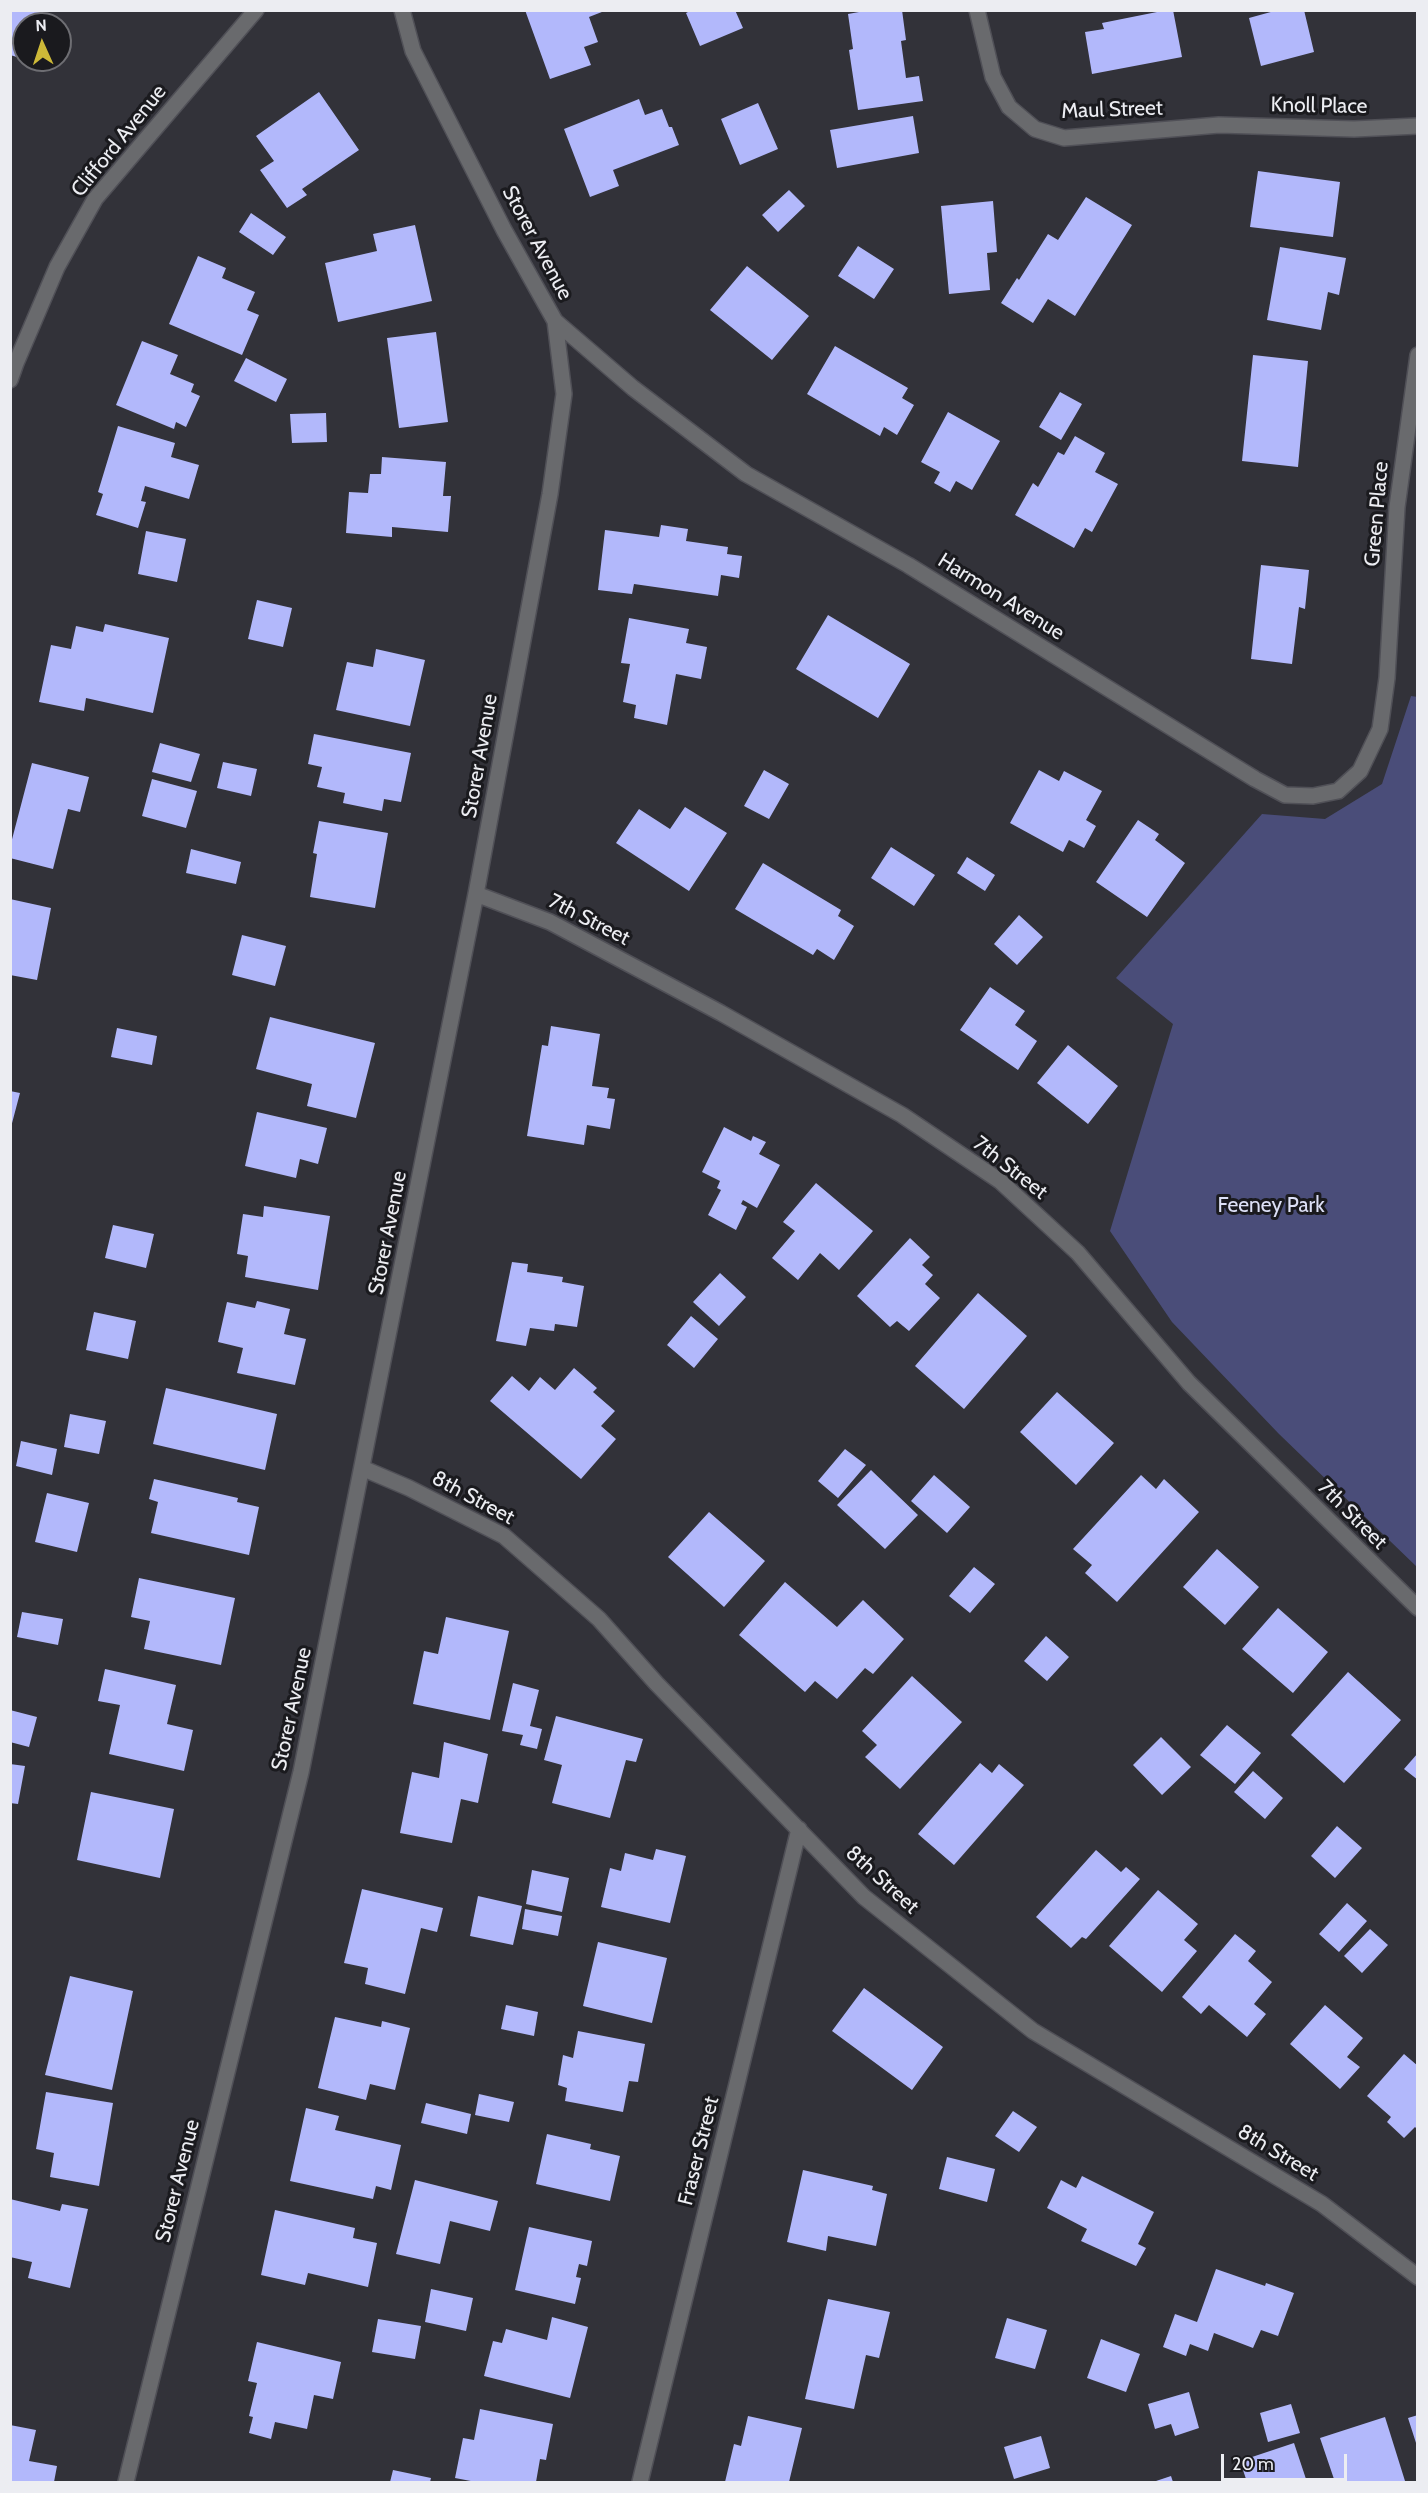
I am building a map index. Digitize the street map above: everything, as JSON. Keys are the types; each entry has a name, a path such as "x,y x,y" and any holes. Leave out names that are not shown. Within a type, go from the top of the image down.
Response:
{"street":[{"name":"Clifford Avenue","path":"10,380 15,363 57,267 95,199 256,10"},
{"name":"Storer Avenue","path":"126,2482 301,1773 476,894 550,494 564,394 555,321 504,230 414,51 402,10"},
{"name":"Maul Street","path":"976,10 993,77 1009,107 1035,129 1064,138 1219,125"},
{"name":"Knoll Place","path":"1219,125 1354,129 1418,126"},
{"name":"Harmon Avenue","path":"555,321 633,388 746,474 908,565 1255,779 1285,795 1313,796 1338,791 1360,771 1380,729 1387,678"},
{"name":"Green Place","path":"1387,678 1396,507 1418,355"},
{"name":"7th Street","path":"476,894 550,922 721,1013 902,1115 1000,1181 1078,1252 1189,1383 1418,1608"},
{"name":"8th Street","path":"362,1468 409,1488 504,1536 599,1619 656,1683 864,1897 1033,2031 1322,2205 1418,2277"},
{"name":"Fraser Street","path":"640,2482 799,1829"}],"green space":[{"name":"Feeney Park","path":"1411,696 1418,697 1417,1567 1279,1434 1172,1322 1110,1231 1173,1024 1116,978 1262,814 1325,819 1382,784"}],"building":[{"path":"10,10 42,10 42,12 12,12 12,56 10,55"},
{"path":"525,10 607,10 589,17 598,42 584,47 591,65 550,79"},
{"path":"692,10 735,10 743,28 700,46 686,13"},
{"path":"870,10 902,10 906,40 901,41 906,78 919,76 923,101 858,110 849,50 853,49 848,14"},
{"path":"1173,10 1182,57 1092,74 1085,32 1104,29 1102,23"},
{"path":"1278,10 1304,10 1314,52 1261,66 1249,18"},
{"path":"319,92 359,150 302,189 307,195 287,208 260,170 274,161 256,136"},
{"path":"639,99 645,115 662,109 679,145 613,170 619,186 590,197 564,129"},
{"path":"758,103 778,149 740,165 721,119"},
{"path":"913,116 919,153 837,168 830,130"},
{"path":"1258,171 1340,182 1333,237 1250,227"},
{"path":"789,190 805,206 778,232 762,215"},
{"path":"1086,197 1132,225 1075,316 1048,299 1033,323 1001,303 1017,278 1019,280 1048,234 1058,240"},
{"path":"993,201 997,252 987,253 990,290 949,294 941,206"},
{"path":"251,213 286,237 273,255 239,232"},
{"path":"415,225 432,301 338,322 325,263 377,251 373,234"},
{"path":"858,246 894,269 874,299 838,276"},
{"path":"1280,247 1346,258 1339,295 1328,292 1321,330 1267,320"},
{"path":"198,256 226,268 222,278 255,292 247,310 259,315 242,355 169,324"},
{"path":"747,266 809,316 772,360 710,310"},
{"path":"436,332 448,422 399,428 387,338"},
{"path":"142,341 178,355 170,374 194,384 191,392 200,396 186,427 176,422 174,429 116,405"},
{"path":"835,346 908,388 902,398 914,405 897,435 884,427 880,436 807,394"},
{"path":"1253,355 1308,361 1298,467 1242,461"},
{"path":"246,358 287,379 276,402 234,381"},
{"path":"1060,392 1082,404 1061,440 1039,427"},
{"path":"948,412 1000,441 972,490 956,481 950,492 934,483 940,472 921,462"},
{"path":"326,413 327,442 292,443 290,414"},
{"path":"118,426 175,443 171,457 199,465 189,499 145,486 141,501 146,502 138,528 96,515 103,494 98,492"},
{"path":"1075,436 1105,453 1095,472 1118,484 1092,532 1085,528 1074,548 1015,515 1033,483 1038,487 1058,452 1064,455"},
{"path":"382,457 446,462 443,496 451,496 448,532 392,527 392,537 346,533 349,492 368,493 370,474 381,474"},
{"path":"661,525 688,529 686,541 728,547 727,554 742,556 739,578 721,575 718,596 634,584 632,594 598,590 605,530 659,537"},
{"path":"146,531 186,539 177,582 138,574"},
{"path":"1261,565 1309,570 1305,609 1299,607 1292,664 1251,659"},
{"path":"257,600 292,608 283,647 248,639"},
{"path":"828,615 910,664 878,718 796,669"},
{"path":"629,618 689,629 686,643 707,647 701,679 676,674 667,725 634,718 636,705 623,702 630,664 621,663"},
{"path":"105,624 169,638 153,713 86,698 84,711 39,702 51,645 71,649 76,626 103,632"},
{"path":"376,649 425,660 410,726 336,710 347,662 373,667"},
{"path":"314,734 411,753 401,802 384,799 382,811 343,803 345,793 317,787 322,767 308,764"},
{"path":"160,743 200,754 191,782 152,772"},
{"path":"223,762 257,769 251,796 217,788"},
{"path":"32,763 89,777 80,812 68,809 53,869 10,858 10,847"},
{"path":"764,770 789,784 769,819 744,806"},
{"path":"1039,770 1059,781 1064,771 1102,791 1086,820 1096,826 1084,848 1069,840 1063,852 1010,823"},
{"path":"152,779 197,791 186,828 142,816"},
{"path":"685,807 727,833 689,891 616,843 639,809 670,829"},
{"path":"1138,820 1159,834 1155,840 1185,863 1147,917 1096,882"},
{"path":"319,821 388,833 375,908 310,897 317,854 313,853"},
{"path":"891,847 935,875 914,906 871,878"},
{"path":"191,849 241,862 236,884 186,873"},
{"path":"967,857 995,875 985,891 957,873"},
{"path":"763,863 841,910 838,916 854,926 834,960 817,949 813,955 735,909"},
{"path":"10,899 51,908 37,980 10,975"},
{"path":"1019,915 1043,937 1017,965 994,944"},
{"path":"242,935 286,946 275,986 232,975"},
{"path":"990,987 1025,1011 1015,1025 1037,1041 1018,1070 960,1030"},
{"path":"270,1017 375,1043 356,1118 307,1106 312,1084 256,1069"},
{"path":"551,1026 600,1034 592,1086 609,1088 607,1098 615,1099 610,1129 587,1125 584,1145 527,1136 542,1045 548,1046"},
{"path":"117,1028 157,1036 152,1065 111,1057"},
{"path":"1068,1045 1118,1086 1088,1124 1037,1083"},
{"path":"10,1091 20,1093 11,1127 10,1127"},
{"path":"257,1112 327,1128 318,1164 300,1159 296,1178 245,1166"},
{"path":"724,1127 751,1141 753,1136 766,1142 759,1154 780,1165 757,1208 743,1200 741,1204 747,1207 736,1230 708,1215 721,1190 717,1188 720,1181 702,1172"},
{"path":"816,1183 873,1231 839,1270 820,1253 798,1280 772,1258 795,1231 783,1222"},
{"path":"264,1206 330,1216 318,1290 245,1277 248,1256 237,1254 243,1214 263,1217"},
{"path":"113,1225 154,1234 146,1268 105,1258"},
{"path":"910,1238 930,1257 922,1265 933,1275 925,1284 940,1298 909,1331 897,1321 890,1327 857,1296"},
{"path":"512,1262 528,1264 527,1272 563,1277 562,1282 584,1286 577,1327 555,1324 554,1331 530,1328 526,1346 496,1341"},
{"path":"720,1273 746,1297 719,1326 693,1302"},
{"path":"978,1293 1027,1336 964,1409 915,1366"},
{"path":"257,1301 290,1309 284,1334 306,1339 295,1385 237,1373 243,1348 218,1342 227,1302 255,1308"},
{"path":"94,1312 136,1321 128,1359 86,1350"},
{"path":"691,1316 718,1339 694,1368 667,1345"},
{"path":"574,1368 597,1388 593,1392 615,1411 601,1426 616,1439 581,1479 490,1401 512,1376 529,1391 540,1377 555,1390"},
{"path":"166,1388 277,1414 265,1470 153,1444"},
{"path":"1057,1392 1114,1443 1076,1485 1020,1432"},
{"path":"70,1414 106,1421 99,1454 64,1447"},
{"path":"21,1441 57,1449 52,1475 16,1466"},
{"path":"845,1449 866,1465 838,1498 818,1481"},
{"path":"871,1470 918,1515 885,1549 837,1505"},
{"path":"934,1475 970,1507 947,1533 911,1501"},
{"path":"1141,1475 1156,1489 1164,1479 1199,1512 1117,1602 1085,1573 1092,1565 1073,1549"},
{"path":"154,1479 238,1498 237,1502 259,1507 249,1555 151,1533 158,1502 149,1499"},
{"path":"47,1493 89,1503 77,1552 35,1542"},
{"path":"709,1512 765,1561 724,1607 668,1557"},
{"path":"1217,1549 1259,1587 1225,1625 1183,1587"},
{"path":"974,1567 995,1584 970,1613 949,1596"},
{"path":"139,1578 235,1598 221,1665 144,1649 150,1621 131,1617"},
{"path":"785,1582 837,1627 863,1600 904,1639 873,1674 865,1668 837,1699 815,1681 805,1692 739,1635"},
{"path":"1278,1608 1328,1652 1293,1693 1242,1649"},
{"path":"22,1612 63,1619 58,1645 17,1637"},
{"path":"446,1617 509,1631 490,1720 413,1704 424,1651 438,1654"},
{"path":"1046,1636 1069,1657 1047,1681 1024,1661"},
{"path":"105,1669 176,1685 167,1724 193,1730 184,1771 109,1754 120,1705 98,1701"},
{"path":"1348,1672 1401,1720 1344,1783 1291,1735"},
{"path":"912,1676 962,1722 900,1789 865,1757 877,1745 862,1731"},
{"path":"513,1683 539,1690 530,1726 542,1729 537,1749 520,1745 523,1735 502,1731"},
{"path":"10,1710 37,1717 29,1747 10,1742"},
{"path":"556,1716 643,1739 636,1762 626,1760 610,1818 552,1803 562,1765 544,1760"},
{"path":"1227,1725 1261,1753 1235,1784 1200,1755"},
{"path":"1161,1737 1191,1767 1162,1795 1133,1765"},
{"path":"444,1742 488,1754 478,1803 461,1799 452,1843 400,1833 412,1772 439,1778"},
{"path":"1418,1753 1418,1780 1404,1769"},
{"path":"980,1763 992,1773 999,1764 1024,1785 954,1865 918,1834"},
{"path":"10,1764 25,1766 18,1804 10,1803"},
{"path":"1253,1771 1283,1798 1265,1819 1234,1792"},
{"path":"91,1792 174,1809 160,1878 77,1860"},
{"path":"1337,1826 1362,1848 1335,1878 1311,1856"},
{"path":"656,1849 686,1856 670,1923 601,1907 610,1868 621,1871 625,1853 653,1860"},
{"path":"1096,1850 1121,1872 1126,1867 1140,1879 1086,1939 1082,1937 1071,1948 1036,1917"},
{"path":"532,1870 569,1878 562,1912 526,1904"},
{"path":"362,1889 443,1908 437,1932 421,1928 405,1994 365,1984 368,1968 344,1963"},
{"path":"1158,1890 1198,1924 1184,1940 1197,1951 1162,1992 1109,1946"},
{"path":"478,1896 522,1906 513,1945 470,1936"},
{"path":"1347,1903 1367,1921 1339,1952 1319,1934"},
{"path":"525,1909 562,1916 558,1936 522,1929"},
{"path":"1370,1929 1388,1945 1362,1973 1344,1956"},
{"path":"1235,1934 1256,1951 1248,1961 1272,1982 1254,2004 1266,2014 1247,2037 1209,2005 1201,2014 1182,1997"},
{"path":"598,1942 667,1958 652,2023 583,2006"},
{"path":"70,1976 133,1991 112,2090 45,2075"},
{"path":"864,1988 943,2047 912,2090 832,2031"},
{"path":"506,2005 538,2012 534,2036 501,2029"},
{"path":"1325,2005 1363,2038 1347,2057 1360,2067 1340,2089 1290,2044"},
{"path":"335,2017 381,2027 382,2021 410,2028 395,2090 370,2084 366,2100 318,2088"},
{"path":"578,2031 645,2044 638,2082 629,2081 623,2112 565,2101 567,2088 558,2085 563,2055 573,2058"},
{"path":"1404,2054 1418,2066 1418,2130 1415,2127 1404,2138 1387,2122 1391,2117 1367,2096"},
{"path":"46,2092 113,2103 99,2186 50,2177 54,2153 36,2149"},
{"path":"479,2094 514,2102 509,2122 475,2115"},
{"path":"426,2103 471,2114 467,2134 421,2123"},
{"path":"306,2108 339,2116 335,2130 401,2145 391,2190 376,2186 373,2199 290,2181"},
{"path":"1013,2111 1037,2127 1019,2152 995,2136"},
{"path":"547,2134 591,2144 590,2149 620,2156 610,2201 536,2184"},
{"path":"947,2157 995,2169 987,2202 939,2189"},
{"path":"803,2170 873,2186 872,2190 887,2194 876,2246 828,2236 826,2251 787,2242"},
{"path":"1082,2176 1154,2212 1138,2244 1146,2248 1136,2266 1081,2241 1087,2229 1047,2208 1061,2180 1076,2188"},
{"path":"415,2180 498,2201 490,2231 450,2221 440,2264 396,2254"},
{"path":"10,2199 60,2211 62,2204 88,2209 70,2288 28,2278 32,2262 10,2257"},
{"path":"275,2210 355,2228 353,2238 377,2243 368,2287 308,2273 305,2285 261,2275"},
{"path":"529,2227 592,2241 587,2266 579,2264 576,2277 581,2278 575,2304 515,2290"},
{"path":"1216,2269 1265,2286 1266,2283 1294,2293 1278,2336 1261,2330 1253,2348 1214,2333 1208,2351 1190,2344 1186,2356 1163,2347 1175,2314 1197,2322"},
{"path":"431,2289 473,2298 466,2331 425,2322"},
{"path":"828,2299 890,2312 879,2358 866,2355 854,2409 805,2399"},
{"path":"552,2317 588,2327 570,2398 484,2376 493,2341 502,2343 506,2329 547,2340"},
{"path":"1007,2318 1047,2330 1035,2369 995,2358"},
{"path":"378,2319 421,2326 415,2359 372,2352"},
{"path":"1101,2339 1140,2354 1126,2392 1087,2378"},
{"path":"257,2342 341,2362 333,2399 314,2395 307,2429 275,2422 271,2439 249,2433 253,2417 249,2416 257,2383 248,2381"},
{"path":"1189,2392 1199,2428 1175,2436 1171,2424 1155,2429 1148,2404"},
{"path":"1291,2404 1300,2433 1268,2442 1260,2413"},
{"path":"480,2409 553,2424 546,2460 540,2459 536,2482 476,2482 455,2478 463,2438 474,2440"},
{"path":"1418,2415 1418,2446 1417,2446 1408,2418"},
{"path":"748,2416 802,2428 789,2482 725,2482 734,2444 741,2446"},
{"path":"1385,2417 1405,2481 1335,2482 1320,2438"},
{"path":"10,2425 36,2430 29,2461 57,2466 54,2482 10,2482"},
{"path":"1041,2436 1050,2468 1014,2479 1004,2447"},
{"path":"1294,2443 1307,2482 1247,2482 1240,2461"},
{"path":"393,2470 431,2478 430,2482 390,2482"},
{"path":"1171,2476 1173,2482 1153,2482"}]}
